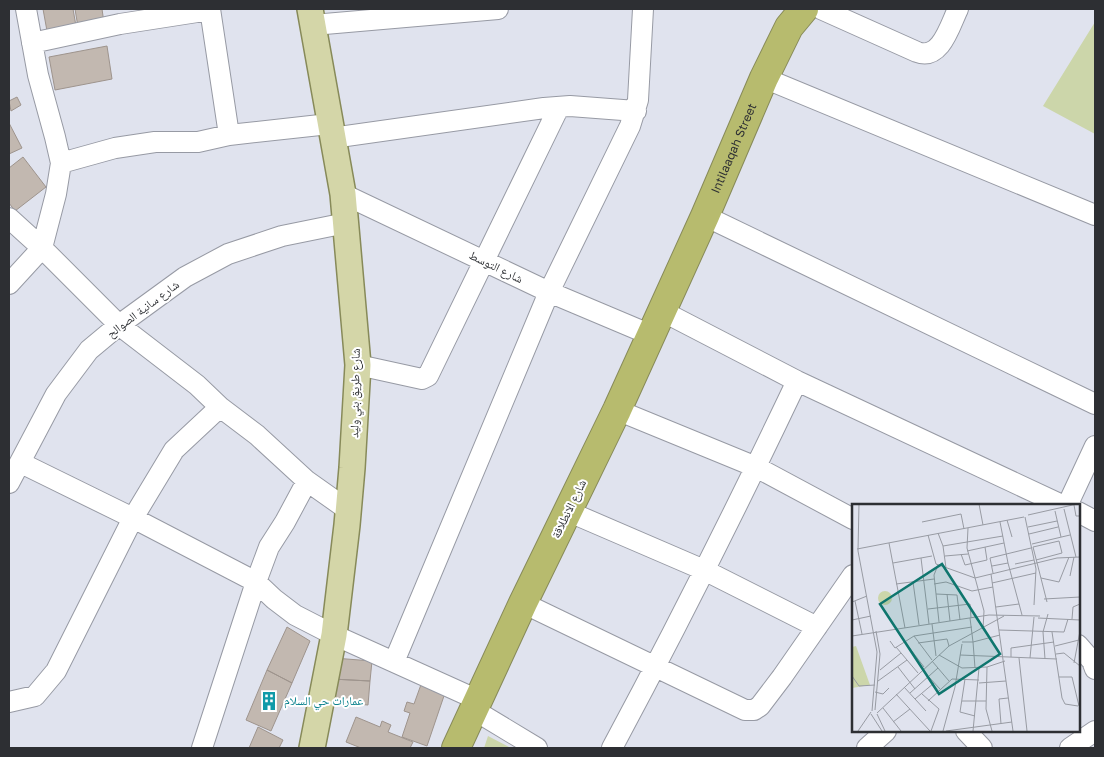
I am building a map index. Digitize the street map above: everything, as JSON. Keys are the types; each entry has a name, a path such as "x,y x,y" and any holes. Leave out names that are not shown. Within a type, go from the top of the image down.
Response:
{"highway":[{"name":"Intilaaqah Street","path":"662,311 764,78 795,15"},
{"name":"شارع الانطلاقة","path":"456,748 523,603 617,410 662,311"}],"main road":[{"name":"شارع طريق بني وليد","path":"311,17 343,194 358,365 348,510 334,635 314,747"}],"street":[{"path":"14,9 31,38"},
{"path":"9,284 42,248 56,194 61,163 38,75 26,9"},
{"path":"311,17 498,9"},
{"path":"394,662 549,292 630,126 636,110 639,86 643,9"},
{"path":"820,9 856,16 917,52 926,54 939,48 958,9"},
{"path":"31,38 119,17 210,10 229,135"},
{"path":"764,78 1095,215"},
{"path":"61,163 123,147 155,142 198,142 229,135 331,131 559,106 636,110"},
{"path":"358,365 422,379 428,376 559,106"},
{"name":"شارع التوسط","path":"343,194 549,292 651,335"},
{"path":"705,216 1095,404"},
{"path":"9,218 119,324 257,435 307,481 348,510"},
{"name":"شارع سانية الصوالح","path":"9,483 56,394 89,350 119,324 185,277 228,254 282,236 346,222"},
{"path":"662,311 797,381 1061,504"},
{"path":"612,748 655,668 797,381"},
{"path":"9,702 35,696 56,671 133,518 174,450 220,407"},
{"path":"617,410 756,467 852,518"},
{"path":"1066,504 1095,446"},
{"path":"20,463 133,518 256,582 295,615 394,662 476,705 537,748"},
{"path":"202,748 268,547 285,522 307,481"},
{"path":"567,511 704,570 817,627"},
{"path":"1079,513 1095,521"},
{"path":"523,603 745,710 754,710 760,706 782,677 852,576"},
{"path":"1079,646 1092,661 1095,669"},
{"path":"1070,748 1095,731"},
{"path":"867,748 885,732"},
{"path":"967,732 982,748"}],"green space":[{"path":"1095,22 1095,134 1043,106"},
{"path":"488,736 511,748 484,748"}],"building":[{"path":"43,9 73,9 76,26 47,31"},
{"path":"75,9 102,9 104,23 78,27"},
{"path":"107,46 112,79 55,90 49,57"},
{"path":"17,97 21,105 11,111 9,101"},
{"path":"9,123 22,148 9,154"},
{"path":"23,157 46,187 15,211 9,203 9,168"},
{"name":"عمارات حي السلام","path":"287,627 310,641 292,683 267,670"},
{"path":"334,658 372,661 370,681 332,679"},
{"name":"عمارات حي السلام","path":"267,670 292,683 271,731 246,720"},
{"path":"332,679 370,681 368,705 330,702"},
{"path":"423,679 447,687 427,746 402,737 410,713 404,711 407,702 414,704"},
{"path":"356,717 380,727 382,721 391,725 388,732 413,742 410,748 361,748 346,742"},
{"name":"عمارات حي السلام","path":"258,727 283,740 279,748 249,748"}],"place":[{"name":"عمارات حي السلام","path":"269,701"}]}
